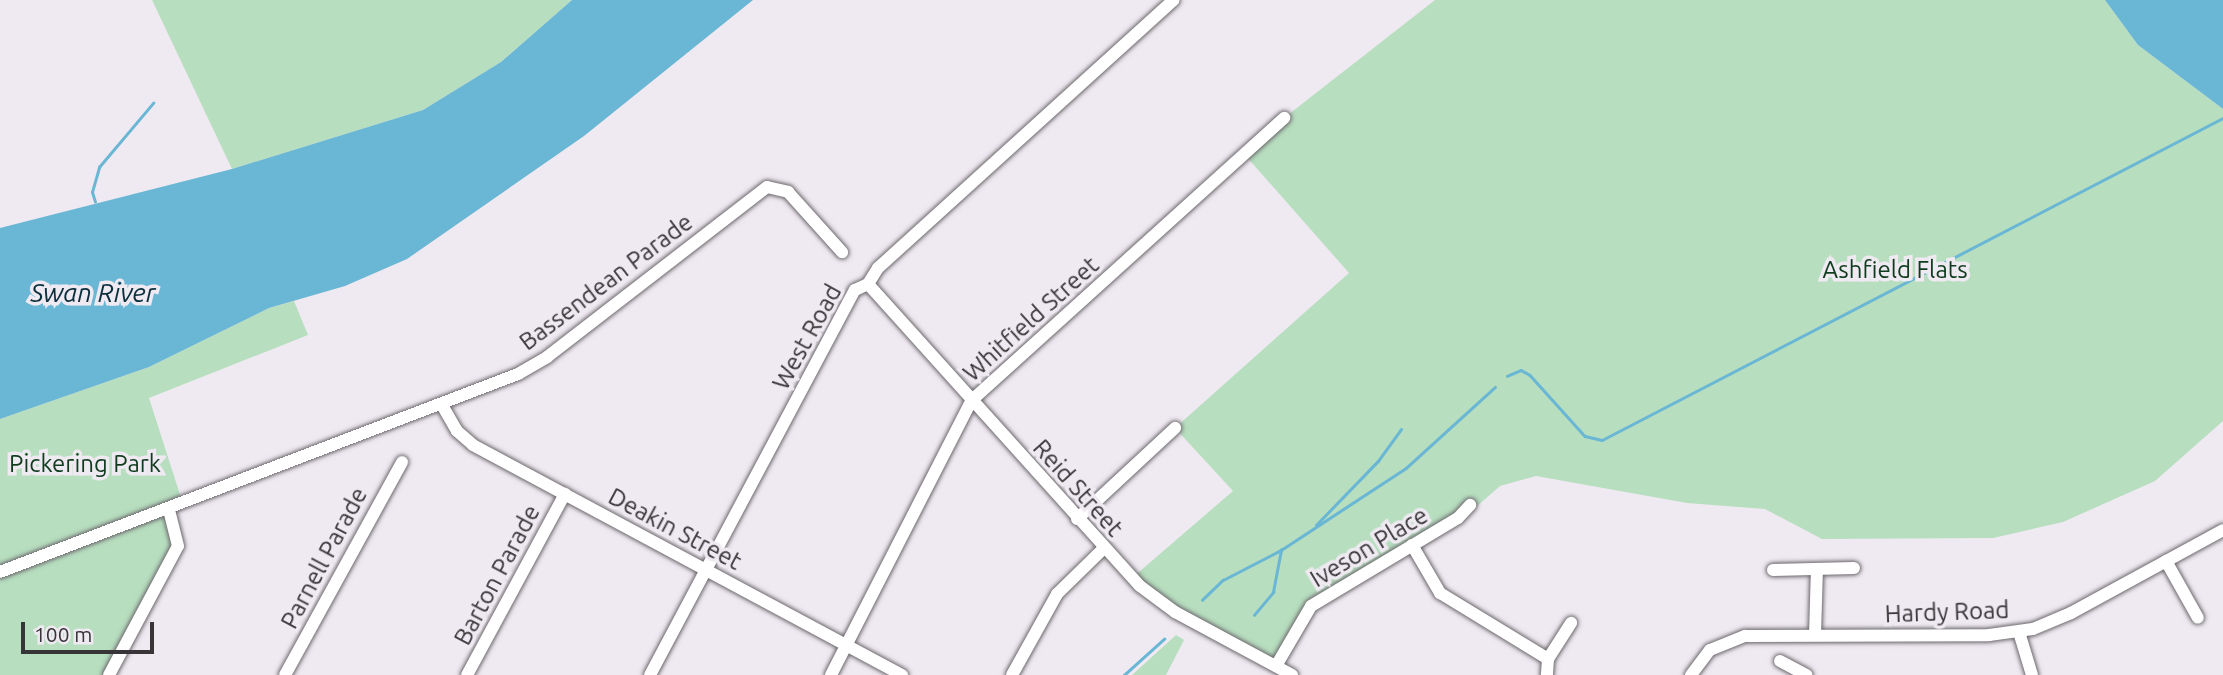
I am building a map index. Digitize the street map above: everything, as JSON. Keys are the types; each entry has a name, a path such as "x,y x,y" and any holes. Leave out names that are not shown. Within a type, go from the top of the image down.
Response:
{"street":[{"name":"West Road","path":"650,675 852,295 868,284 878,268 1174,0"},
{"name":"Whitfield Street","path":"831,675 972,400 1284,118"},
{"name":"Bassendean Parade","path":"0,572 443,405 548,357 767,187 788,192 842,252"},
{"name":"Reid Street","path":"868,284 1103,549 1163,604 1292,675"},
{"name":"Deakin Street","path":"443,405 464,438 902,675"},
{"path":"1077,519 1175,428"},
{"name":"Parnell Parade","path":"285,675 402,462"},
{"name":"Barton Parade","path":"467,675 565,494"},
{"name":"Iveson Place","path":"1276,666 1311,606 1458,518 1470,505"},
{"path":"109,675 178,546 169,509"},
{"name":"Hardy Road","path":"1691,675 1710,650 1732,638 2019,632 2071,613 2223,530"},
{"path":"1412,545 1440,593 1548,659"},
{"path":"1012,675 1056,594 1103,549"},
{"path":"2166,561 2198,618"},
{"path":"1773,570 1854,568"},
{"path":"1815,635 1817,569"},
{"path":"1547,675 1548,659 1571,623"},
{"path":"2019,632 2032,675"},
{"path":"1780,661 1806,675"}],"green space":[{"path":"152,0 572,0 501,62 423,110 232,169"},
{"name":"Ashfield Flats","path":"1435,0 2105,0 2138,45 2223,109 2223,421 2155,481 2063,522 1993,538 1822,539 1765,509 1687,503 1536,476 1500,486 1460,521 1317,603 1279,667 1175,612 1132,578 1233,491 1175,428 1349,273 1245,155 1284,118"},
{"name":"Pickering Park","path":"294,301 308,335 149,398 183,504 169,509 179,540 109,675 0,675 0,419 149,367 269,308"},
{"path":"1176,635 1184,640 1166,675 1132,675"}],"water":[{"name":"Swan River","path":"572,0 753,0 584,136 407,259 345,286 269,308 149,367 0,419 0,228 232,169 423,110 501,62"},
{"path":"2105,0 2223,0 2223,109 2138,45"}],"waterway":[{"path":"95,202 92,192 99,167 153,103"},
{"path":"1507,376 1521,370 1530,375 1585,436 1602,440 2223,118"},
{"path":"1202,600 1223,580 1281,550 1406,468 1495,387"},
{"path":"1316,525 1378,461 1401,429"},
{"path":"1254,615 1273,592 1281,550"},
{"path":"1124,675 1164,639"}]}
